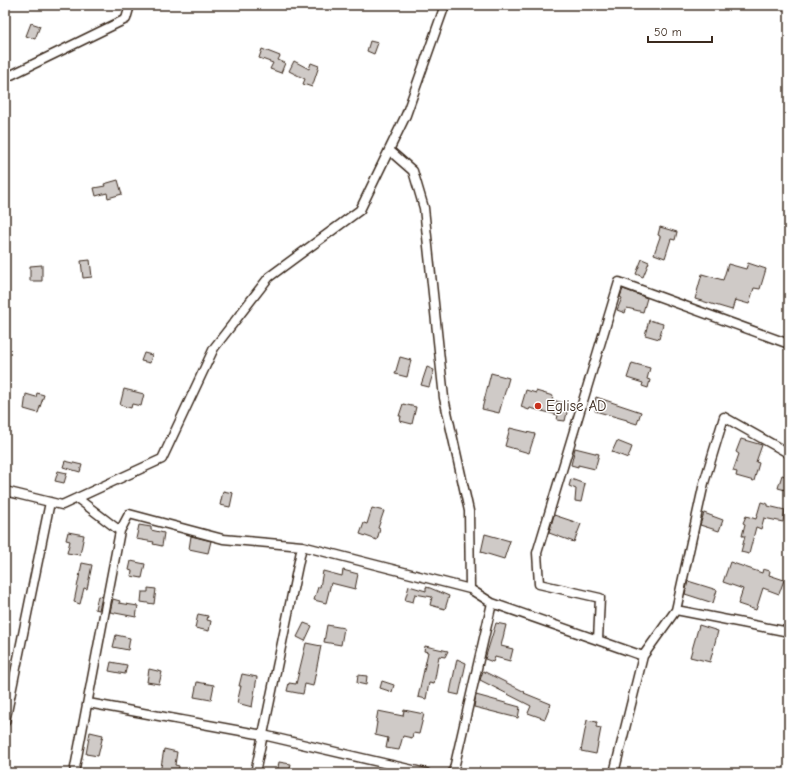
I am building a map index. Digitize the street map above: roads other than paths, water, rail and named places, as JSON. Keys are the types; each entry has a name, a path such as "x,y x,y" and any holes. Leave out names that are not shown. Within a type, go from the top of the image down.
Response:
{"street":[{"path":"5,78 126,19 130,5"},
{"path":"5,491 62,505 162,459 214,348 269,277 360,210 406,115 444,5"},
{"path":"389,150 413,171 424,208 444,398 469,511 470,589"},
{"path":"598,640 600,598 539,584 537,552 619,282 789,344"},
{"path":"614,773 642,656 676,610 704,483 724,417 789,452"},
{"path":"77,498 120,531"},
{"path":"5,722 50,502"},
{"path":"74,773 120,531 129,514 223,539 302,546 470,589 492,603 642,656"},
{"path":"255,773 302,546"},
{"path":"453,773 492,603"},
{"path":"676,610 789,632"},
{"path":"88,704 263,735 426,773"}],"place":[{"name":"Eglise AD","path":"538,406"}]}
